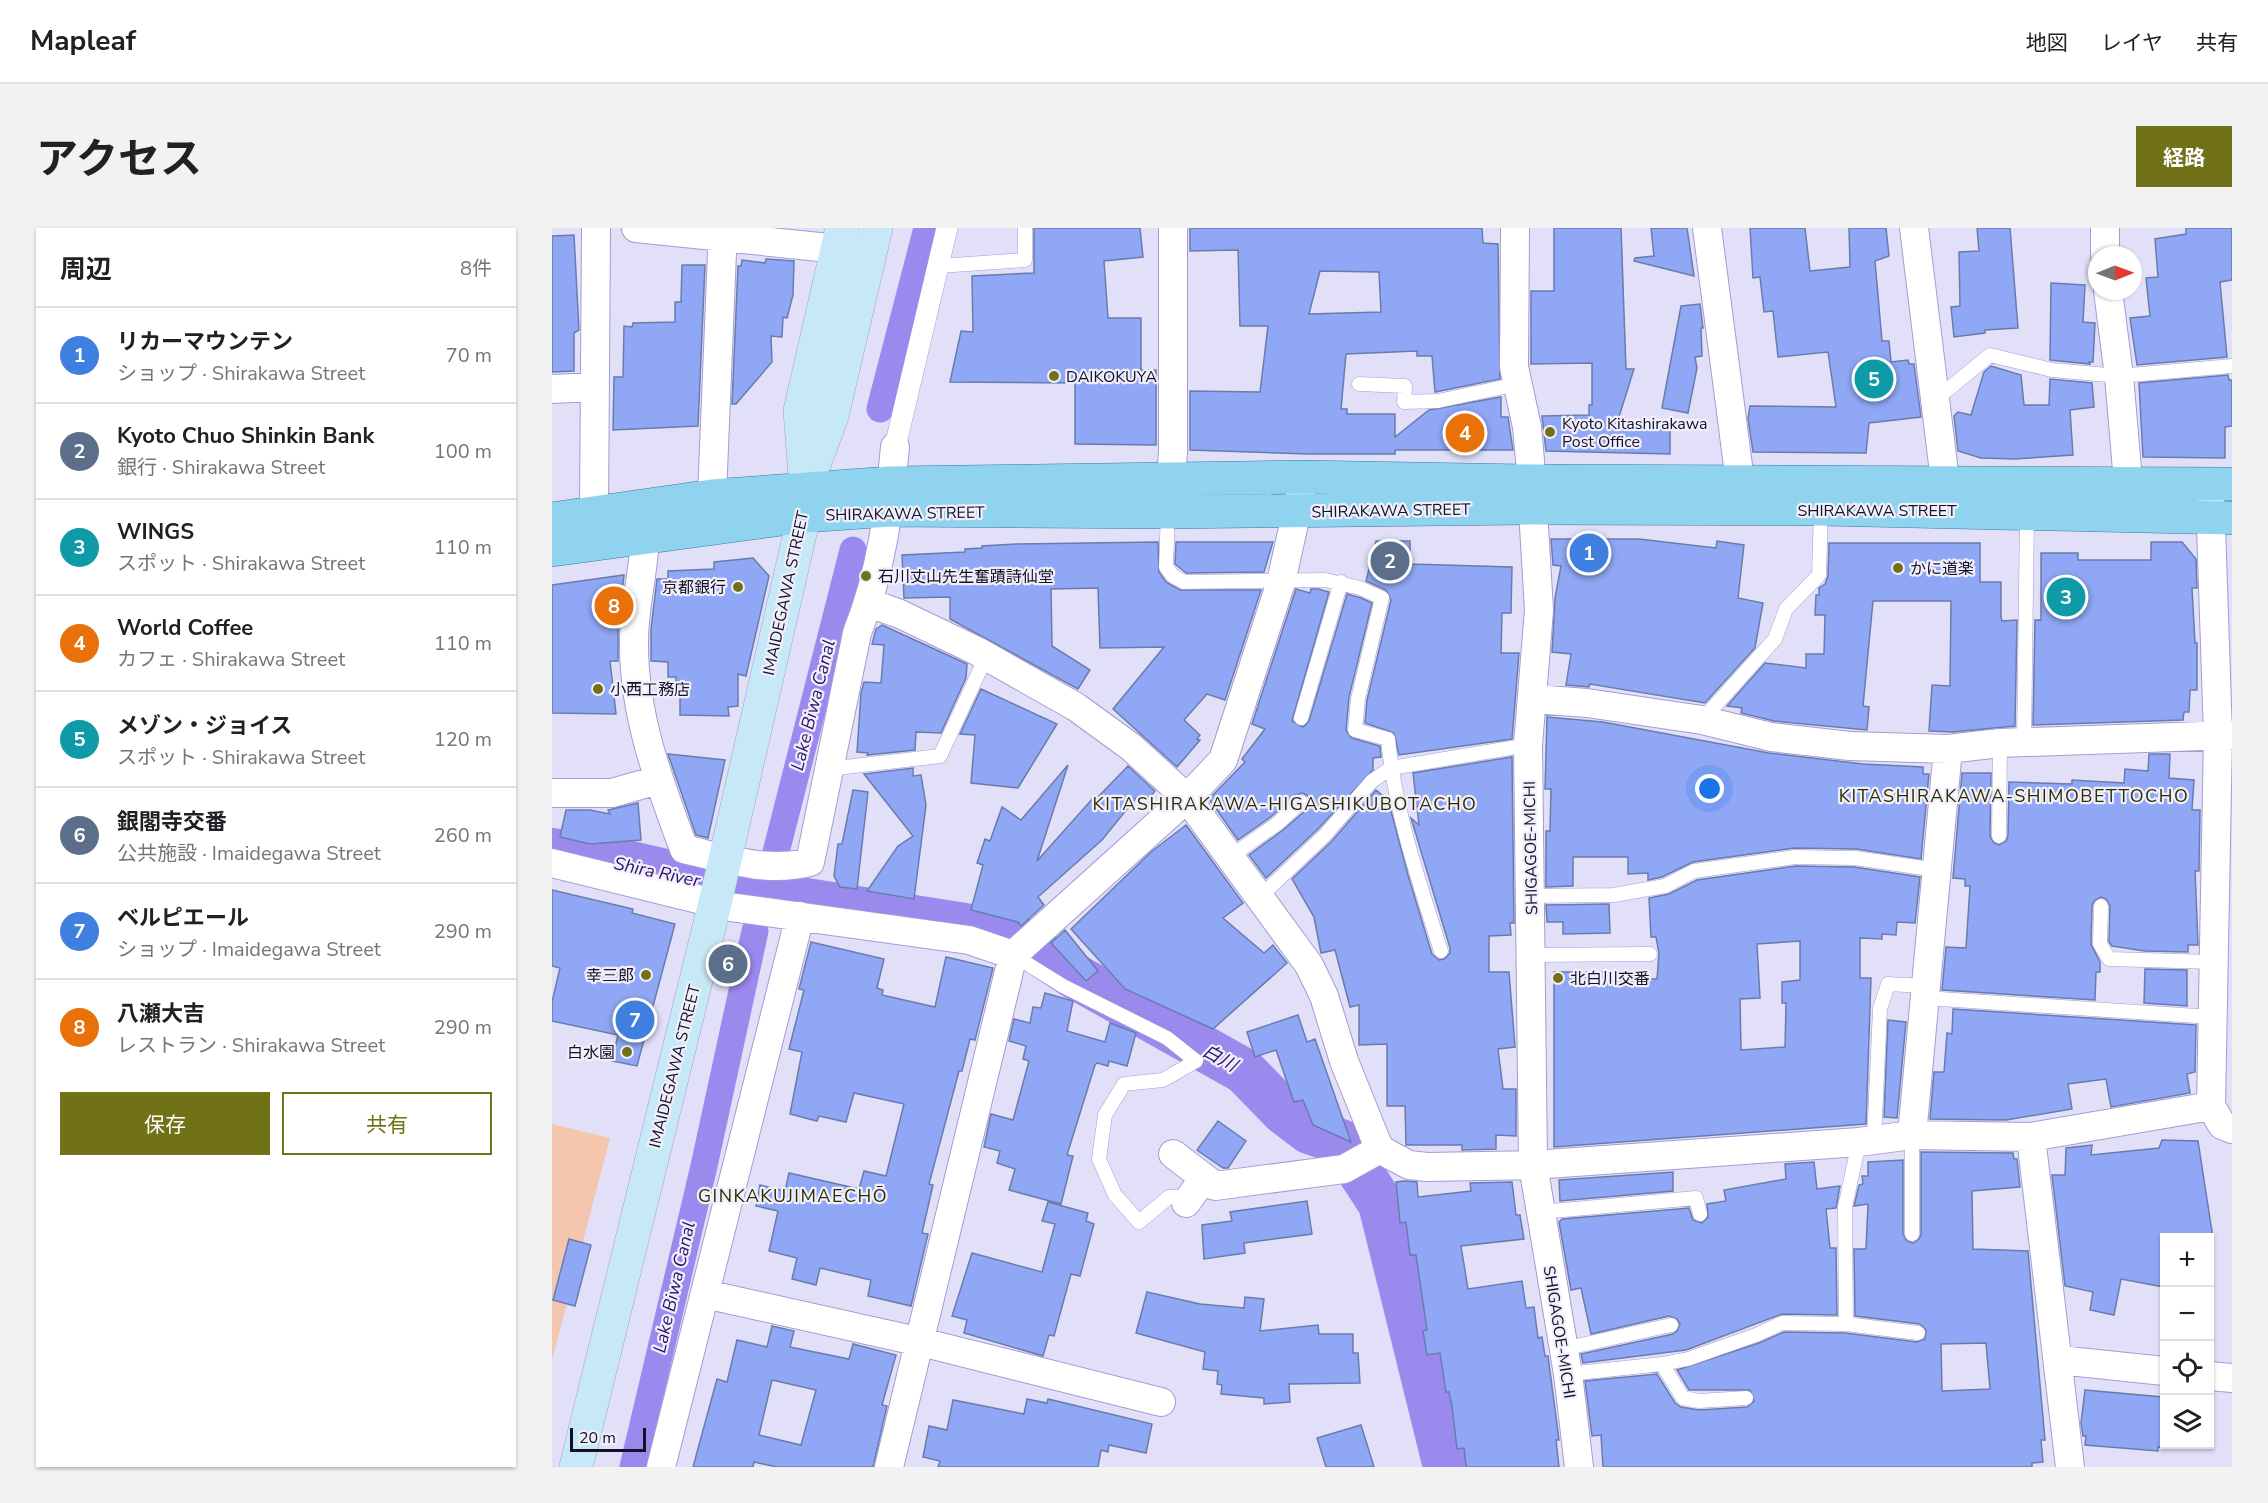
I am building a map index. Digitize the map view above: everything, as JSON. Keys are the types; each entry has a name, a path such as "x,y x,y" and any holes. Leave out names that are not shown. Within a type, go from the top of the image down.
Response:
{"main road":[{"name":"IMAIDEGAWA STREET","path":"805,502 800,411 840,238"},
{"name":"IMAIDEGAWA STREET","path":"576,1467 720,882 805,502 832,416 873,240"},
{"name":"SHIRAKAWA STREET","path":"552,519 594,511 712,496 805,502 1173,478 1304,477 1534,495"},
{"name":"SHIRAKAWA STREET","path":"1741,495 1821,509 1946,496 2027,512 2130,500 2221,484"},
{"name":"SHIRAKAWA STREET","path":"890,497 1168,512 1298,511 1534,495 1946,496 2130,500 2221,518"},
{"name":"SHIRAKAWA STREET","path":"552,550 645,536 805,502"}],"street":[{"path":"594,511 596,228"},
{"path":"636,228 873,240"},
{"path":"720,882 754,866 789,867 810,862 857,633 869,603 885,539 895,447 947,228"},
{"path":"1168,512 1173,478 1173,228"},
{"name":"SHIGAGOE-MICHI","path":"1515,228 1514,368 1527,427 1534,495 1539,610 1528,746 1533,1165 1566,1361 1579,1467"},
{"path":"1707,228 1741,495"},
{"path":"1914,228 1946,496"},
{"path":"2105,228 2105,246"},
{"path":"712,496 722,232"},
{"path":"2109,300 2119,376 2130,500"},
{"path":"552,389 595,387"},
{"path":"889,1467 1022,945 1187,798 1223,760 1281,582 1304,477"},
{"path":"2221,484 2225,735 2214,963 2211,1106 2222,1125 2232,1129"},
{"path":"645,536 644,567 634,640 639,710 658,780 684,849 720,882"},
{"path":"869,603 900,614 986,657 1098,721 1187,798 1261,896 1309,965 1324,996 1376,1152 1409,1165 1427,1167 1533,1165 1912,1136 2031,1137 2211,1106"},
{"path":"1533,699 1702,720 1771,737 1850,746 1948,749 2012,743 2225,735"},
{"path":"1912,1136 1948,749"},
{"path":"552,793 612,793 658,780"},
{"path":"552,863 720,882 800,916 969,940 1022,945"},
{"path":"661,1467 800,916"},
{"path":"2031,1137 2070,1467"},
{"path":"1173,1154 1194,1193 1215,1186 1344,1169 1376,1152"},
{"path":"705,1294 921,1342 1161,1402"},
{"path":"2059,1360 2160,1371"},
{"path":"2214,1376 2232,1378"}],"lane":[{"path":"939,266 1025,260 1025,228"},
{"path":"1935,400 1990,355 2052,370 2119,376 2232,366"},
{"path":"1359,384 1405,386 1404,402 1437,401 1518,384"},
{"path":"1702,720 1775,639 1786,609 1819,575 1821,509"},
{"path":"1168,512 1166,567 1173,576 1192,583 1325,580 1341,582 1382,598 1360,691 1355,730 1389,739 1391,768 1414,869 1441,951"},
{"path":"1999,836 2012,743 2027,512"},
{"path":"1301,718 1341,582"},
{"path":"828,769 940,756 986,657"},
{"path":"1261,896 1325,835 1372,782 1391,768 1528,746"},
{"path":"1230,857 1278,823 1301,802"},
{"path":"1530,896 1614,895 1665,886 1694,871 1795,857 1855,858 1937,870"},
{"path":"2101,906 2100,944 2109,959 2214,963"},
{"path":"1022,945 1063,986 1167,1038 1196,1061 1163,1080 1124,1084 1105,1114 1099,1159 1115,1195 1139,1222 1169,1197 1194,1193"},
{"path":"1531,955 1650,954"},
{"path":"1846,1324 1845,1207 1866,1141 1880,1009 1888,984 1925,992 2212,1017"},
{"path":"1912,1136 1912,1234"},
{"path":"1541,1212 1696,1198 1700,1214"},
{"path":"1566,1361 1662,1364 1700,1355 1782,1323 1846,1324 1918,1333"},
{"path":"1566,1361 1671,1325"},
{"path":"1662,1364 1683,1398 1699,1401 1746,1398"}],"shaded area":[{"path":"552,1124 610,1138 552,1360"}],"building":[{"path":"1034,228 1140,228 1143,257 1104,261 1108,318 1141,318 1141,370 1156,370 1156,445 1075,444 1075,383 950,382 961,331 973,332 972,276 1034,273"},
{"path":"1190,228 1482,228 1483,243 1498,244 1500,379 1435,392 1432,356 1417,356 1417,351 1346,354 1341,409 1347,409 1347,414 1395,414 1395,437 1429,410 1501,397 1501,417 1508,417 1513,450 1395,450 1395,454 1308,454 1190,450 1190,391 1260,392 1268,326 1240,326 1238,250 1190,251","holes":["1320,271 1379,272 1381,312 1309,314"]},
{"path":"1554,228 1621,228 1626,369 1634,369 1617,423 1670,424 1670,454 1546,451 1542,416 1589,415 1589,405 1592,405 1592,363 1531,364 1531,291 1554,291"},
{"path":"1651,228 1687,228 1694,276 1634,261 1635,258 1654,256"},
{"path":"1750,228 1805,228 1810,271 1850,267 1849,228 1886,228 1889,256 1875,261 1882,341 1889,341 1891,362 1908,360 1909,364 1914,364 1921,417 1869,423 1866,453 1753,452 1748,418 1750,406 1836,407 1828,352 1778,357 1773,311 1764,312 1760,277 1753,278"},
{"path":"1977,228 2010,228 2018,328 1985,330 1985,333 1954,337 1951,307 1960,306 1959,252 1979,251"},
{"path":"2186,228 2232,228 2232,280 2220,282 2227,357 2137,365 2130,318 2150,316 2146,278 2158,277 2155,239 2186,234"},
{"path":"574,235 579,330 574,333 574,371 552,372 552,236"},
{"path":"766,259 794,261 793,295 787,318 783,317 782,337 771,336 772,362 736,404 732,404 738,266 741,266 742,260 765,263"},
{"path":"682,265 705,265 698,426 613,430 614,377 623,377 624,326 632,327 633,323 675,322 675,302 681,302"},
{"path":"2051,283 2085,285 2083,322 2095,323 2093,362 2089,362 2090,364 2050,360"},
{"path":"1700,304 1703,328 1701,328 1702,356 1695,357 1697,368 1688,413 1662,408 1681,306"},
{"path":"1991,366 2021,375 2024,405 2049,405 2050,379 2092,383 2094,407 2070,410 2073,455 2015,459 1981,458 1958,451 1954,416 1958,412 1971,415 1984,372"},
{"path":"2228,375 2229,380 2232,380 2232,426 2225,427 2225,458 2143,457 2139,383"},
{"path":"1551,539 1639,539 1716,548 1717,541 1744,545 1738,598 1763,603 1755,648 1705,703 1590,684 1589,687 1566,685 1571,654 1552,652 1555,598 1561,566 1553,565"},
{"path":"1376,541 1410,541 1410,564 1512,567 1511,613 1502,613 1501,653 1519,653 1512,739 1399,755 1394,733 1365,723 1367,700 1391,600 1386,590 1366,581"},
{"path":"1158,542 1159,572 1166,582 1180,590 1261,590 1225,700 1207,694 1184,720 1200,735 1197,739 1200,740 1177,767 1113,709 1164,647 1100,648 1098,588 1051,589 1052,646 1090,670 1078,689 950,619 950,597 904,598 902,555 965,552 965,549 982,548 982,546 1016,544"},
{"path":"1176,542 1273,542 1264,572 1186,573 1175,564"},
{"path":"2151,542 2182,542 2196,559 2197,588 2192,588 2195,643 2197,643 2197,690 2190,690 2189,712 2184,712 2183,720 2033,725 2035,620 2041,620 2041,553 2078,553 2078,560 2151,560"},
{"path":"1829,543 1980,543 1980,582 2001,582 2002,621 2017,620 2015,726 1953,732 1929,731 1932,685 1950,686 1951,601 1873,601 1863,706 1869,707 1867,730 1774,721 1741,713 1742,708 1727,706 1765,663 1806,668 1806,654 1824,654 1825,615 1815,615 1816,595 1819,595 1819,588 1825,584 1828,576"},
{"path":"753,558 769,576 746,676 738,674 738,706 728,707 729,716 680,715 680,691 676,691 676,677 668,677 668,662 651,661 651,629 657,579 668,579 668,571 714,569 714,562"},
{"path":"624,575 618,627 618,661 610,661 616,714 552,713 552,585"},
{"path":"1296,589 1310,593 1311,589 1329,592 1292,721 1303,727 1309,721 1347,594 1361,598 1372,603 1349,697 1346,730 1352,738 1380,746 1381,757 1373,758 1373,770 1318,829 1266,878 1249,855 1307,809 1310,804 1308,796 1303,793 1295,795 1272,816 1238,840 1209,799 1245,762 1242,759 1265,729 1252,724"},
{"path":"882,625 967,664 966,678 941,733 916,732 915,750 867,755 868,753 857,752 861,693 864,682 881,683 884,645 872,644 876,629"},
{"path":"981,689 1057,724 1018,788 971,783 975,735 960,734"},
{"path":"1547,717 1603,722 1769,753 1863,764 1923,767 1923,774 1929,774 1921,859 1856,849 1794,848 1693,862 1662,877 1648,880 1648,873 1628,874 1628,857 1573,857 1573,886 1546,887 1546,831 1550,831 1551,789 1545,789"},
{"path":"668,754 725,760 708,838 696,835"},
{"path":"2149,754 2170,754 2169,778 2194,780 2192,810 2200,810 2199,871 2195,871 2198,945 2188,945 2188,952 2145,951 2112,946 2109,942 2110,906 2106,899 2101,897 2094,901 2092,906 2091,944 2100,962 2100,972 2096,972 2095,1000 1942,990 1946,947 1966,948 1970,886 1965,886 1965,879 1953,878 1962,773 1991,773 1990,836 1994,843 1999,845 2006,841 2008,836 2009,782 2072,784 2072,780 2124,783 2125,769 2148,771"},
{"path":"1512,757 1514,923 1510,923 1511,935 1489,936 1489,972 1509,972 1515,1047 1498,1049 1503,1089 1516,1089 1516,1136 1496,1135 1496,1149 1462,1150 1462,1145 1406,1145 1405,1106 1387,1106 1387,1044 1359,1045 1359,1005 1350,1007 1335,950 1321,953 1314,917 1292,879 1332,841 1376,790 1388,800 1432,954 1439,960 1444,959 1450,953 1450,948 1411,818 1419,825 1413,773"},
{"path":"1068,765 1037,861 1094,797 1096,799 1128,766 1155,791 1143,805 1136,798 1102,840 1038,897 1044,905 1021,926 1018,922 971,910 983,865 977,863 985,839 990,841 1002,807 1021,820"},
{"path":"913,768 913,776 921,775 926,805 914,899 867,891 898,846 913,836 864,774"},
{"path":"853,790 868,792 857,889 840,887 834,876 838,844 842,844"},
{"path":"638,803 641,840 590,844 560,837 566,810 590,810 610,814 608,810"},
{"path":"1186,825 1243,903 1223,918 1264,953 1273,945 1287,963 1213,1029 1125,989 1071,929 1151,852"},
{"path":"1796,866 1854,867 1920,877 1915,923 1897,922 1896,935 1882,934 1882,939 1860,938 1860,978 1871,978 1866,1124 1554,1147 1554,972 1610,972 1610,979 1657,979 1659,953 1656,937 1651,937 1649,898 1669,894 1697,880","holes":["1800,941 1800,980 1782,982 1782,1003 1786,1003 1785,1047 1741,1050 1740,999 1760,998 1757,944"]},
{"path":"552,890 633,909 632,913 675,924 637,1066 612,1061 618,1035 552,1021 552,1002 560,968 552,966"},
{"path":"1609,904 1610,933 1563,934 1563,922 1547,922 1546,905"},
{"path":"1065,930 1098,971 1086,981 1051,943"},
{"path":"811,942 884,959 877,988 883,990 882,995 935,1007 946,957 993,968 975,1040 970,1039 962,1071 959,1071 929,1184 933,1185 922,1233 928,1234 911,1306 868,1296 871,1280 820,1268 816,1285 792,1279 797,1258 769,1251 778,1211 756,1206 760,1185 785,1191 789,1173 859,1189 864,1171 886,1176 904,1104 854,1093 846,1122 819,1116 817,1121 790,1114 802,1052 789,1049 804,990 799,989"},
{"path":"2145,969 2187,970 2187,1006 2144,1003"},
{"path":"1045,993 1073,1001 1067,1031 1105,1042 1110,1023 1136,1033 1127,1066 1109,1061 1108,1066 1097,1063 1095,1065 1067,1155 1073,1156 1061,1204 1009,1190 1015,1169 997,1163 1000,1151 984,1147 991,1114 1013,1120 1029,1061 1023,1059 1026,1046 1009,1041 1014,1019 1030,1023 1033,1007 1041,1008"},
{"path":"1953,1009 2196,1025 2195,1072 2187,1074 2190,1093 2111,1107 2106,1079 2068,1084 2072,1109 2006,1120 1930,1119 1934,1072 1944,1072 1947,1033 1952,1034"},
{"path":"1298,1015 1307,1042 1315,1039 1351,1142 1313,1125 1303,1100 1294,1102 1276,1050 1255,1057 1247,1032"},
{"path":"1888,1020 1906,1022 1897,1118 1884,1117"},
{"path":"1218,1121 1246,1141 1228,1168 1223,1168 1197,1150"},
{"path":"2162,1140 2198,1141 2212,1233 2160,1233 2160,1286 2121,1279 2114,1315 2090,1310 2093,1292 2065,1286 2052,1175 2065,1175 2066,1148 2092,1145 2091,1155 2159,1148"},
{"path":"1921,1152 2013,1153 2014,1159 2017,1159 2020,1187 1972,1191 1973,1249 2028,1251 2045,1440 2041,1440 2043,1462 2032,1463 2032,1467 1603,1467 1601,1435 1592,1436 1585,1381 1657,1374 1675,1403 1681,1407 1699,1410 1747,1407 1754,1401 1750,1390 1689,1390 1677,1370 1759,1343 1784,1332 1845,1333 1917,1342 1925,1339 1926,1330 1920,1324 1855,1316 1854,1249 1866,1249 1868,1204 1854,1206 1859,1185 1863,1184 1862,1176 1868,1176 1868,1162 1903,1160 1903,1234 1907,1241 1913,1243 1919,1239 1921,1234","holes":["1986,1343 1990,1389 1942,1391 1941,1344"]},
{"path":"1814,1162 1817,1189 1840,1186 1836,1208 1826,1209 1830,1248 1836,1248 1837,1315 1782,1314 1686,1350 1583,1363 1581,1354 1673,1334 1680,1324 1677,1319 1669,1316 1591,1334 1581,1288 1571,1290 1559,1222 1562,1219 1689,1208 1693,1220 1702,1223 1708,1217 1707,1204 1726,1201 1724,1190 1786,1179 1785,1164"},
{"path":"1673,1172 1673,1191 1560,1201 1559,1180"},
{"path":"1396,1182 1417,1182 1418,1197 1471,1191 1470,1183 1512,1182 1516,1215 1520,1215 1524,1239 1461,1246 1468,1289 1522,1281 1526,1308 1534,1307 1538,1338 1542,1337 1545,1356 1548,1356 1559,1440 1556,1440 1559,1467 1466,1467 1464,1448 1457,1449 1452,1406 1449,1392 1446,1392 1440,1353 1427,1355 1423,1331 1427,1330 1416,1255 1410,1255 1406,1222 1400,1223"},
{"path":"1307,1201 1312,1234 1244,1243 1245,1253 1204,1259 1202,1225 1232,1221 1230,1212"},
{"path":"1048,1202 1088,1213 1086,1221 1094,1224 1080,1276 1071,1274 1054,1336 1049,1335 1043,1356 964,1333 967,1320 952,1316 972,1253 1042,1272 1055,1224 1042,1221"},
{"path":"569,1239 591,1245 575,1306 553,1300"},
{"path":"1147,1292 1200,1304 1244,1308 1245,1297 1264,1299 1260,1331 1318,1325 1319,1334 1353,1334 1353,1353 1358,1353 1360,1383 1289,1384 1290,1402 1264,1404 1264,1398 1221,1394 1222,1385 1217,1384 1218,1371 1203,1369 1205,1352 1136,1333"},
{"path":"772,1326 794,1331 790,1347 849,1359 853,1344 896,1355 882,1405 887,1406 873,1467 777,1467 754,1462 753,1467 693,1467 717,1379 727,1382 737,1340 767,1347","holes":["772,1380 816,1390 801,1445 759,1435"]},
{"path":"2085,1390 2160,1397 2160,1447 2158,1447 2158,1451 2085,1445 2086,1436 2083,1436 2081,1423"},
{"path":"1027,1399 1047,1403 1048,1399 1152,1424 1146,1453 1109,1445 1108,1452 1101,1450 1098,1467 938,1467 940,1461 923,1457 929,1426 947,1430 953,1400 1024,1414"},
{"path":"1361,1425 1374,1467 1326,1467 1317,1438"}],"waterway":[{"name":"Lake Biwa Canal","path":"880,409 927,228"},
{"name":"Lake Biwa Canal","path":"774,860 853,550"},
{"name":"白川","path":"552,851 626,863 762,894 1009,933 1076,977 1244,1071 1284,1112 1309,1131 1341,1142 1381,1204 1446,1467"},
{"name":"Lake Biwa Canal","path":"633,1467 704,1166 755,931"}],"place":[{"name":"DAIKOKUYA","path":"1054,376"},
{"name":"メゾン・ジョイス","path":"1874,379"},
{"name":"Kyoto Kitashirakawa Post Office","path":"1550,432"},
{"name":"World Coffee","path":"1465,433"},
{"name":"リカーマウンテン","path":"1589,553"},
{"name":"Kyoto Chuo Shinkin Bank","path":"1390,561"},
{"name":"かに道楽","path":"1898,568"},
{"name":"石川丈山先生奮蹟詩仙堂","path":"866,576"},
{"name":"京都銀行","path":"738,587"},
{"name":"WINGS","path":"2066,597"},
{"name":"八瀬大吉","path":"614,606"},
{"name":"小西工務店","path":"598,689"},
{"name":"銀閣寺交番","path":"728,964"},
{"name":"幸三郎","path":"646,975"},
{"name":"北白川交番","path":"1558,978"},
{"name":"ベルピエール","path":"635,1020"},
{"name":"白水園","path":"627,1052"}],"district":[{"name":"KITASHIRAKAWA-SHIMOBETTOCHO","path":"2014,796"},
{"name":"KITASHIRAKAWA-HIGASHIKUBOTACHO","path":"1285,804"},
{"name":"GINKAKUJIMAECHŌ","path":"793,1196"}],"water label":[{"name":"Shira River","path":"657,872"}]}
